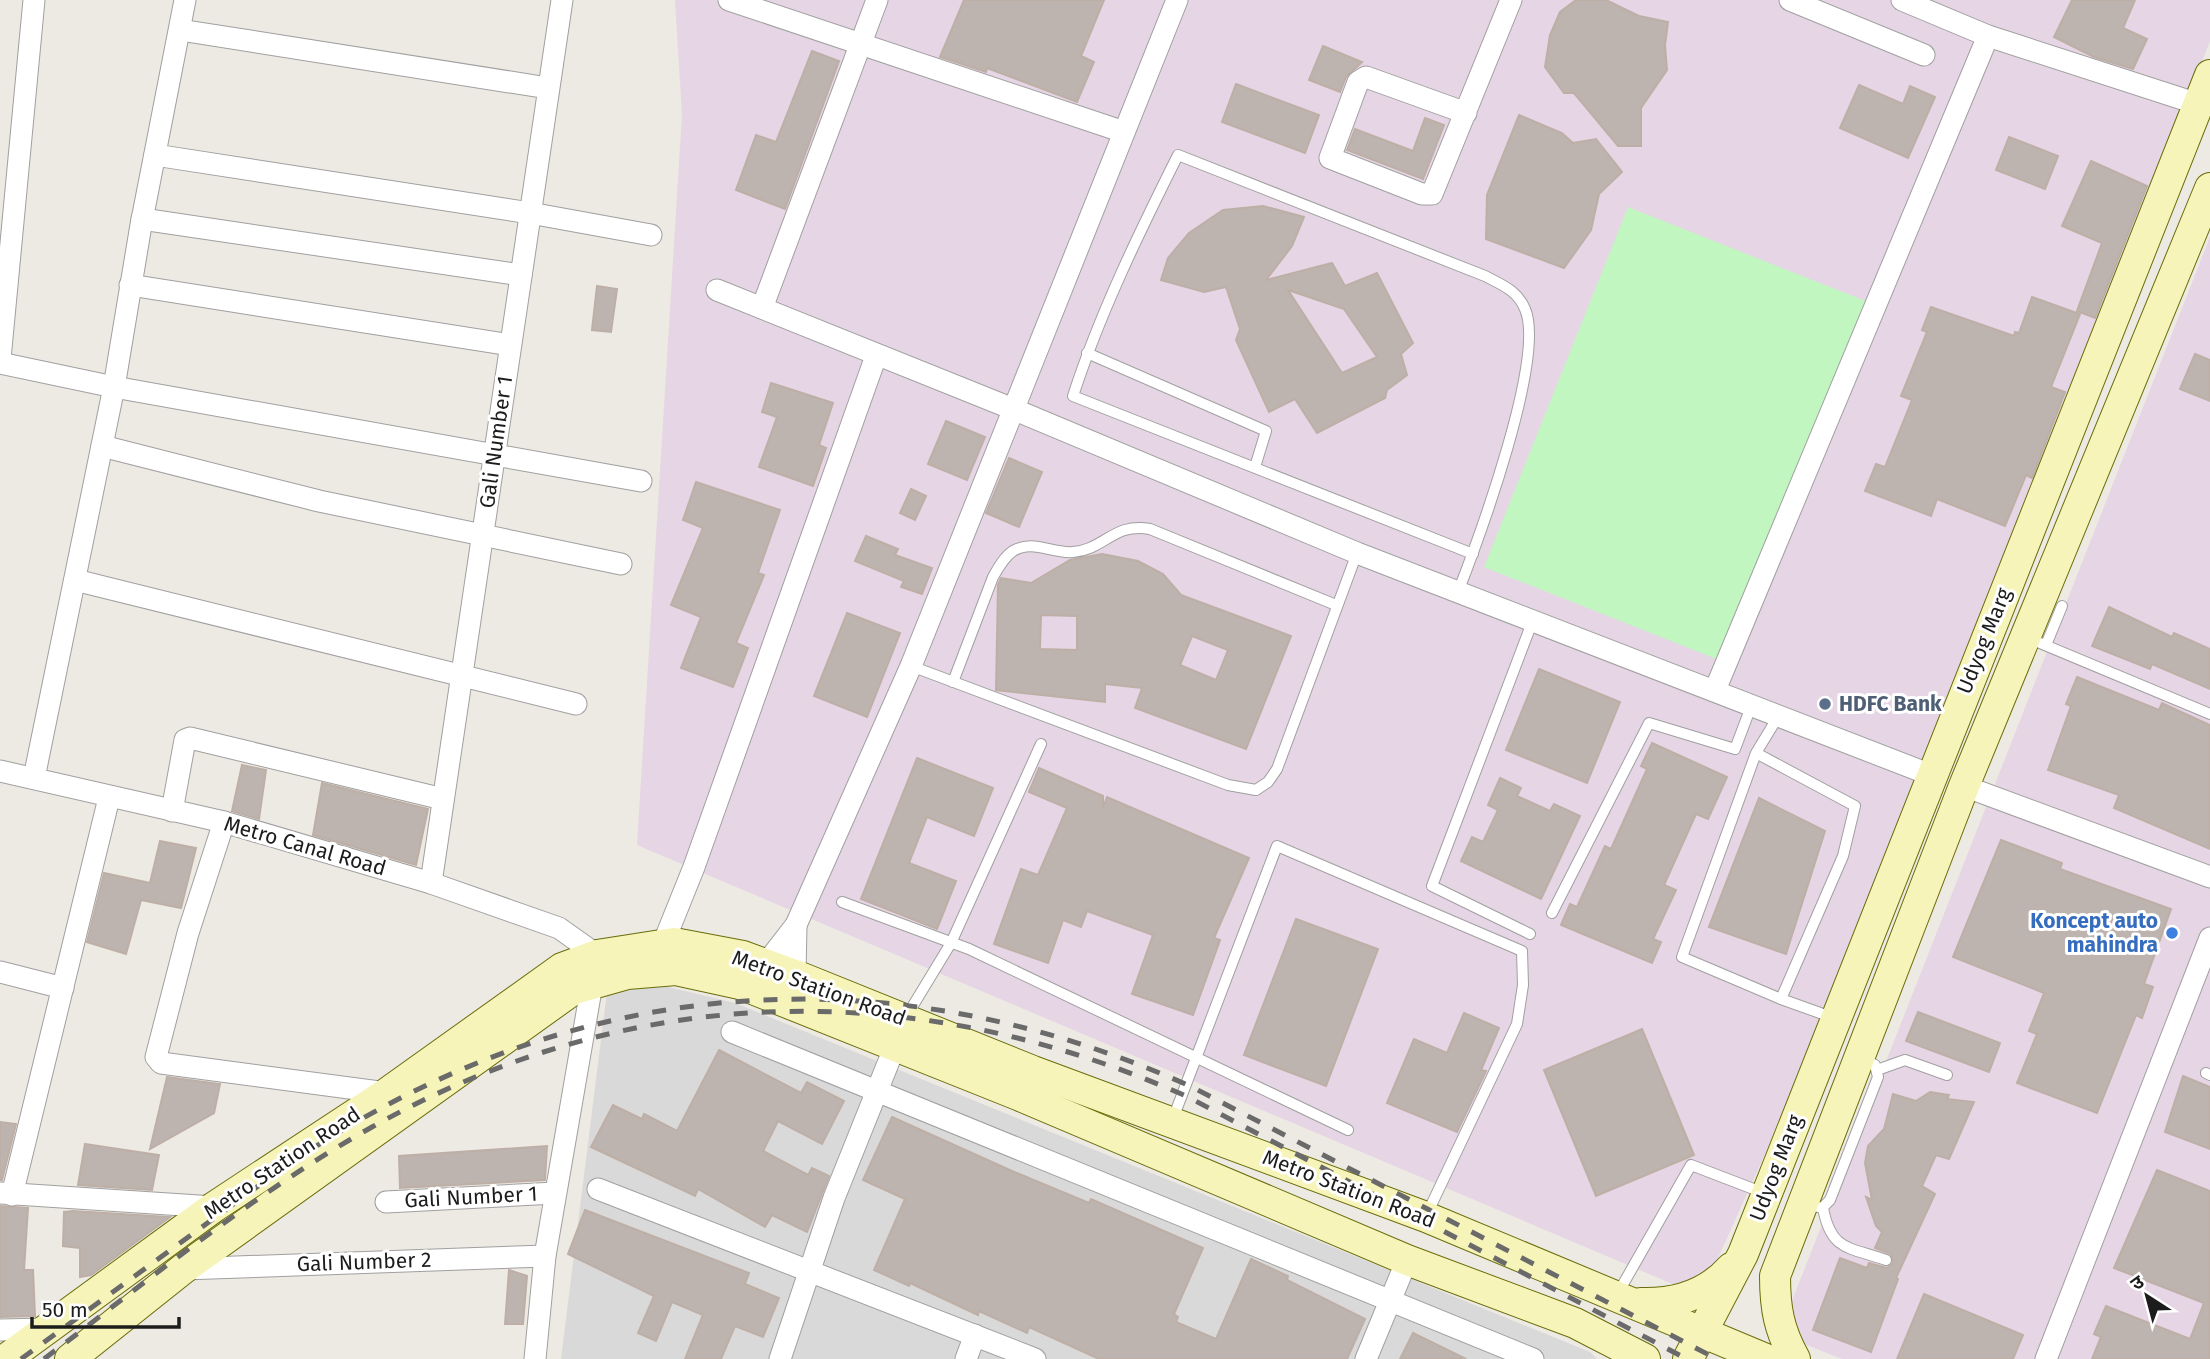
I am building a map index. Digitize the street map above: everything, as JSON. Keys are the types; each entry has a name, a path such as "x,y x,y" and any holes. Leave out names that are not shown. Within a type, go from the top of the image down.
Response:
{"street":[{"path":"33,0 0,361 114,387 641,481"},
{"path":"34,778 114,387 142,219 185,0"},
{"name":"Gali Number 1","path":"431,883 562,0"},
{"path":"729,0 1124,132"},
{"path":"762,308 877,0"},
{"path":"765,965 796,925 911,666 1177,0"},
{"path":"1466,113 1366,77 1358,82 1330,158 1428,196 1436,189 1511,0"},
{"path":"1790,0 1924,55"},
{"path":"1902,0 1988,36 2198,104"},
{"path":"180,30 548,88"},
{"path":"1715,690 1988,36"},
{"name":"Udyog Marg","path":"1688,1359 1743,1255 2210,75"},
{"path":"155,155 530,213 651,235"},
{"name":"Udyog Marg","path":"1795,1359 1781,1335 1774,1309 1775,1276 1813,1205 1869,1064 1964,786 2036,641 2210,188"},
{"path":"142,219 521,275"},
{"path":"130,285 510,345"},
{"path":"717,290 1013,409 1357,553 1931,775"},
{"path":"663,944 694,867 876,356"},
{"path":"102,446 319,501 482,538 621,564"},
{"path":"75,580 576,704"},
{"path":"172,811 185,740 190,738 443,800"},
{"name":"Metro Canal Road","path":"0,771 109,798 224,822 431,883 559,928 595,968"},
{"path":"1964,786 2210,877"},
{"path":"109,798 63,988 6,1194 214,1207"},
{"path":"224,822 188,933 156,1057 161,1063 387,1093"},
{"path":"794,975 796,925"},
{"path":"2046,1359 2210,939"},
{"name":"Metro Station Road","path":"70,1359 183,1269 574,989 595,968 663,944 674,943 732,954 794,975 900,1033 1407,1260 1575,1323 1645,1359"},
{"name":"Metro Station Road","path":"6,1359 214,1207 387,1093 562,968 595,968 627,974 676,970 740,984 900,1033 1172,1122 1426,1217 1702,1332 1751,1356"},
{"path":"535,1359 545,1256 595,968"},
{"path":"0,972 63,988"},
{"path":"732,1032 1534,1359"},
{"path":"780,1359 834,1198 900,1033"},
{"path":"598,1189 1035,1359"},
{"name":"Gali Number 1","path":"386,1202 555,1193"},
{"path":"1366,1359 1426,1217"},
{"path":"1623,1300 1667,1304 1695,1295 1722,1277 1743,1255"},
{"name":"Gali Number 2","path":"183,1269 545,1256"},
{"path":"1575,1323 1614,1359"},
{"path":"0,1330 47,1329"},
{"path":"966,1359 975,1335"}],"lane":[{"path":"1458,592 1473,554 1525,385 1531,328 1525,308 1515,291 1485,276 1178,155 1138,235 1087,353 1073,396 1473,554"},
{"path":"1087,353 1266,431 1255,467"},
{"path":"953,682 993,577 1002,561 1014,551 1030,545 1075,552 1092,547 1122,529 1143,527 1336,605"},
{"path":"911,666 1228,785 1256,790 1268,782 1277,768 1357,553"},
{"path":"2062,606 2036,641 2210,714"},
{"path":"1530,934 1432,886 1533,620"},
{"path":"1552,914 1649,723 1735,749 1752,704"},
{"path":"1779,715 1756,753 1682,957 1781,999 1835,1018"},
{"path":"900,1033 951,943 1041,744"},
{"path":"1756,753 1855,806 1843,856 1781,999"},
{"path":"1172,1122 1276,846 1522,951 1523,985 1517,1024 1426,1217"},
{"path":"842,902 951,943 1348,1130"},
{"path":"1869,1064 1905,1060 1947,1075"},
{"path":"1623,1300 1691,1165 1766,1194"},
{"path":"1813,1205 1834,1240 1886,1260"}],"shaded area":[{"path":"675,0 2210,0 2210,41 1799,1078 1701,1296 637,845 682,115"},
{"path":"2210,237 2210,1359 1842,1359 1779,1334"},
{"path":"664,986 735,1003 1590,1352 1597,1359 561,1359 607,992"}],"green space":[{"path":"1628,207 1868,302 1724,662 1484,567"}],"building":[{"path":"964,0 1104,0 1081,56 1094,62 1077,102 987,68 986,72 940,57"},
{"path":"1576,0 1606,0 1639,16 1668,22 1665,45 1667,70 1641,108 1641,146 1618,146 1574,93 1564,93 1545,67 1550,35 1560,12"},
{"path":"2072,0 2135,0 2123,28 2147,39 2133,69 2094,57 2054,37"},
{"path":"1323,46 1362,62 1346,77 1340,92 1309,80"},
{"path":"812,51 839,61 785,209 736,190 756,135 776,142"},
{"path":"1236,84 1319,115 1305,153 1222,122"},
{"path":"1859,85 1903,104 1910,86 1935,97 1908,158 1840,128"},
{"path":"1519,115 1562,133 1573,143 1596,139 1622,172 1599,194 1591,230 1564,268 1486,239 1487,195"},
{"path":"1425,118 1444,125 1423,179 1347,150 1355,129 1413,151"},
{"path":"2009,137 2058,156 2045,189 1996,170"},
{"path":"2091,161 2147,186 2095,318 2077,311 2102,243 2062,226"},
{"path":"1263,206 1304,217 1292,246 1266,280 1332,263 1345,286 1377,273 1413,343 1401,354 1407,375 1387,390 1385,398 1317,433 1295,399 1269,412 1236,340 1240,329 1226,287 1204,292 1161,280 1168,258 1189,233 1223,210","holes":["1288,290 1344,309 1377,357 1342,373"]},
{"path":"597,286 617,289 611,332 592,330"},
{"path":"2032,297 2080,314 2051,387 2065,392 2032,478 2026,475 2005,526 1937,499 1931,516 1865,491 1876,464 1885,467 1912,400 1901,396 1927,332 1922,330 1931,307 2014,336 2015,332 2019,333"},
{"path":"2195,354 2210,360 2210,401 2180,389"},
{"path":"771,383 833,403 819,445 826,448 813,486 759,467 777,417 762,412"},
{"path":"946,421 985,437 967,480 928,464"},
{"path":"1009,458 1042,472 1019,527 986,513"},
{"path":"696,482 780,510 758,573 764,575 736,643 748,648 733,687 681,668 701,617 671,605 703,528 683,520"},
{"path":"911,489 926,496 915,520 900,513"},
{"path":"866,536 898,549 895,555 932,568 922,594 901,587 904,581 855,561"},
{"path":"1102,554 1138,561 1163,574 1181,595 1291,636 1246,749 1135,708 1142,688 1105,684 1105,702 996,690 998,585 1001,578 1031,583 1070,560","holes":["1041,615 1077,616 1077,650 1040,649","1192,636 1228,650 1216,680 1180,665"]},
{"path":"2109,607 2172,637 2174,633 2210,649 2210,689 2152,664 2150,669 2092,646"},
{"path":"847,613 900,633 867,717 814,696"},
{"path":"1539,669 1620,702 1587,783 1506,750"},
{"path":"2077,677 2159,710 2162,703 2210,725 2210,849 2114,808 2119,795 2048,770 2071,706 2066,704"},
{"path":"1652,743 1727,777 1708,819 1696,814 1664,885 1676,890 1653,939 1661,942 1652,963 1561,925 1570,904 1577,907 1605,846 1611,849 1647,769 1641,766"},
{"path":"917,758 993,788 974,836 927,817 909,863 956,881 937,929 861,899"},
{"path":"242,765 266,770 259,819 232,811"},
{"path":"1039,768 1103,796 1103,808 1107,797 1249,858 1214,938 1220,940 1193,1015 1132,994 1153,935 1087,911 1081,927 1063,920 1048,963 994,944 1021,869 1038,875 1067,808 1029,792"},
{"path":"1500,778 1521,788 1517,796 1550,811 1554,804 1580,816 1541,899 1461,861 1472,837 1483,842 1498,810 1488,805"},
{"path":"322,783 428,809 416,865 313,835"},
{"path":"1759,798 1825,831 1786,954 1709,927"},
{"path":"2001,840 2062,863 2060,869 2171,909 2144,984 2153,987 2142,1018 2136,1015 2097,1113 2017,1083 2037,1034 2029,1031 2044,993 1953,957"},
{"path":"160,841 196,848 181,908 141,900 126,954 87,942 104,873 150,883"},
{"path":"1296,919 1378,949 1326,1086 1244,1055"},
{"path":"1918,1012 2000,1043 1989,1072 1906,1041"},
{"path":"1464,1013 1499,1028 1481,1070 1486,1071 1457,1132 1387,1103 1414,1039 1447,1053"},
{"path":"1642,1029 1694,1155 1596,1196 1544,1070"},
{"path":"719,1050 801,1093 807,1082 844,1101 822,1144 778,1121 763,1151 808,1175 812,1168 829,1176 807,1232 772,1215 765,1227 698,1189 695,1196 591,1147 613,1105 642,1119 644,1114 677,1131"},
{"path":"2183,1076 2210,1087 2210,1149 2165,1132"},
{"path":"167,1077 220,1084 214,1113 150,1149"},
{"path":"1930,1092 1949,1095 1947,1099 1974,1102 1949,1159 1936,1155 1922,1186 1935,1194 1896,1278 1898,1279 1871,1352 1813,1330 1840,1258 1867,1268 1869,1263 1887,1268 1893,1263 1891,1254 1875,1248 1882,1232 1876,1226 1866,1197 1872,1200 1865,1163 1868,1146 1884,1129 1893,1094 1916,1101"},
{"path":"892,1117 1012,1171 1089,1203 1091,1199 1203,1248 1174,1314 1178,1317 1176,1322 1216,1339 1251,1259 1288,1276 1287,1280 1365,1319 1347,1359 1099,1359 1029,1327 1027,1333 979,1311 978,1315 910,1283 909,1286 874,1270 905,1199 863,1180"},
{"path":"0,1122 16,1124 2,1180 0,1180"},
{"path":"85,1144 159,1155 152,1190 78,1185"},
{"path":"547,1146 545,1180 400,1188 399,1156"},
{"path":"2157,1170 2210,1191 2210,1359 2092,1359 2101,1337 2094,1334 2106,1306 2190,1339 2204,1303 2114,1268"},
{"path":"0,1206 28,1208 24,1270 33,1270 35,1316 0,1317"},
{"path":"585,1210 749,1273 745,1284 779,1298 763,1337 735,1326 721,1359 685,1359 703,1315 672,1302 656,1341 638,1333 654,1296 568,1254"},
{"path":"64,1212 170,1217 91,1275 80,1277 80,1248 63,1246"},
{"path":"509,1270 527,1276 523,1324 505,1324"},
{"path":"1924,1294 2023,1335 2013,1359 1897,1359"},
{"path":"1413,1333 1466,1359 1400,1359"}],"railway":[{"path":"21,1359 283,1168 390,1103 500,1054 612,1021 725,1002 840,1000 956,1013 1073,1042 1190,1086 1717,1359"},
{"path":"44,1359 204,1237 287,1179 372,1127 471,1079 571,1044 673,1021 775,1012 878,1015 981,1030 1084,1057 1186,1096 1687,1359"}],"place":[{"name":"HDFC Bank","path":"1825,704"},
{"name":"Koncept auto mahindra","path":"2172,933"}]}
